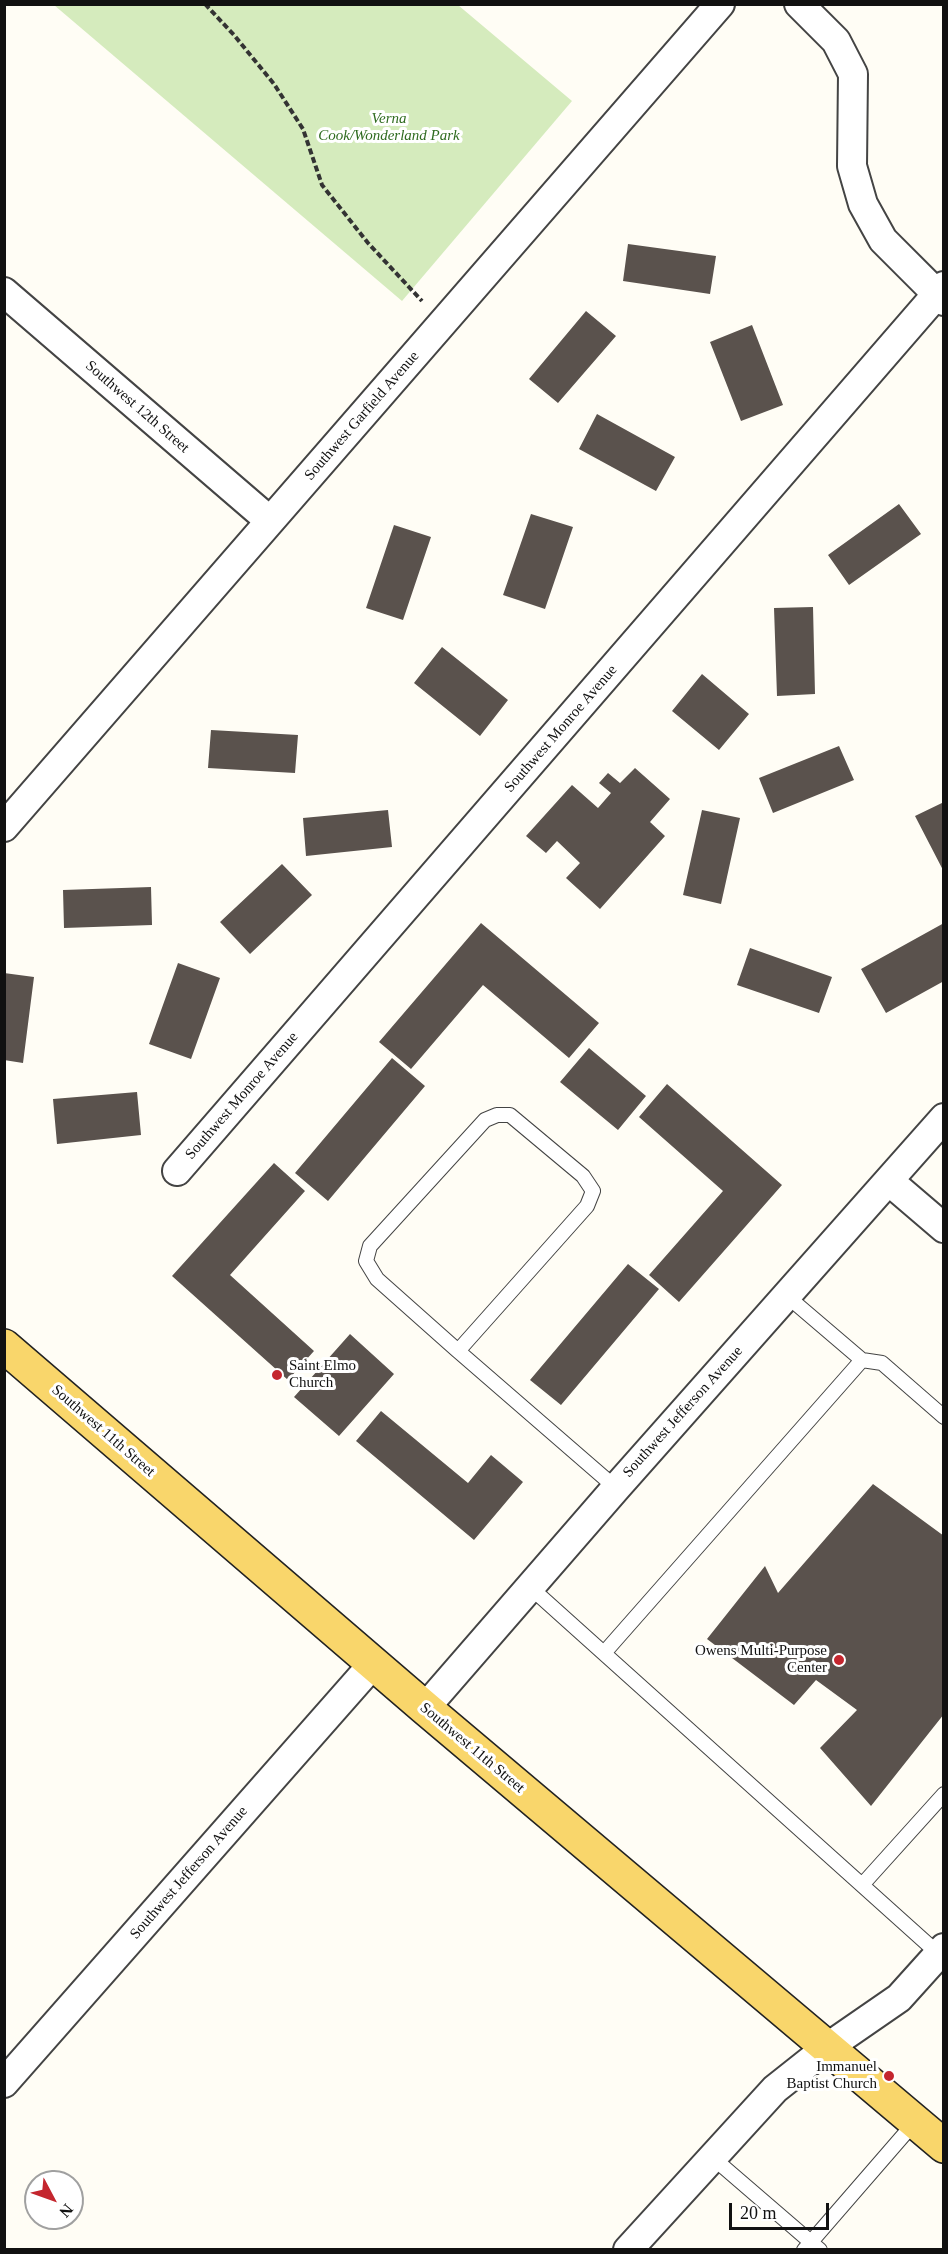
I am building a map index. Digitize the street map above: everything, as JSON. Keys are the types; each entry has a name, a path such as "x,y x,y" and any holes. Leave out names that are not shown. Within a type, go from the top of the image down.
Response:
{"main road":[{"name":"Southwest 11th Street","path":"4,1346 373,1664 944,2146"}],"street":[{"name":"Southwest Garfield Avenue","path":"4,827 720,4"},
{"path":"799,4 836,41 853,74 852,166 863,204 883,240 941,294"},
{"name":"Southwest 12th Street","path":"4,292 270,521"},
{"name":"Southwest Monroe Avenue","path":"177,1171 941,294"},
{"name":"Southwest Jefferson Avenue","path":"425,1708 616,1488 944,1118"},
{"path":"889,1181 944,1228"},
{"name":"Southwest Jefferson Avenue","path":"4,2083 373,1664"},
{"path":"628,2250 774,2089 828,2047 899,1998 942,1953"}],"lane":[{"path":"458,1352 587,1206 593,1191 583,1176 510,1115 497,1115 485,1120 370,1246 366,1261 377,1279 458,1352 616,1488"},
{"path":"787,1296 862,1360 882,1363 944,1417"},
{"path":"604,1653 862,1360"},
{"path":"530,1587 862,1885 942,1953"},
{"path":"862,1885 944,1794"},
{"path":"712,2157 812,2247 915,2121"}],"path":[{"path":"205,4 274,84 303,129 322,185 368,243 442,323"}],"green space":[{"name":"Verna Cook/Wonderland Park","path":"54,5 458,5 572,101 402,301"}],"building":[{"path":"628,244 716,256 710,294 623,281"},
{"path":"586,311 616,336 558,403 529,379"},
{"path":"752,325 783,405 741,421 710,342"},
{"path":"597,414 675,457 656,491 579,449"},
{"path":"899,504 921,534 849,585 828,555"},
{"path":"531,514 573,527 545,609 503,595"},
{"path":"394,525 431,537 403,620 366,608"},
{"path":"813,607 815,694 777,696 774,608"},
{"path":"442,647 508,700 480,736 414,683"},
{"path":"702,674 749,714 719,750 672,711"},
{"path":"211,730 298,735 295,773 208,768"},
{"path":"839,746 854,780 773,813 759,778"},
{"path":"635,768 670,799 650,822 665,836 600,909 566,878 580,863 557,841 546,853 526,836 572,785 598,808 611,793 599,783 608,773 620,783"},
{"path":"944,802 944,872 915,816"},
{"path":"388,810 392,847 306,856 303,818"},
{"path":"702,810 740,818 721,904 683,895"},
{"path":"282,864 312,895 250,954 220,922"},
{"path":"151,887 152,925 64,928 63,890"},
{"path":"481,923 599,1023 569,1058 483,985 411,1069 379,1042"},
{"path":"944,923 944,981 886,1013 861,969"},
{"path":"750,948 832,977 819,1013 737,985"},
{"path":"178,963 220,978 191,1059 149,1044"},
{"path":"4,973 34,977 23,1063 4,1060"},
{"path":"589,1048 646,1096 618,1130 560,1082"},
{"path":"392,1058 425,1086 328,1201 295,1173"},
{"path":"667,1084 782,1185 679,1302 649,1275 723,1191 639,1117"},
{"path":"137,1092 141,1135 57,1144 53,1099"},
{"path":"274,1163 305,1191 230,1275 314,1351 288,1380 172,1276"},
{"path":"628,1264 659,1289 561,1405 530,1380"},
{"path":"350,1334 394,1374 339,1436 294,1397"},
{"path":"381,1411 468,1483 491,1455 523,1482 474,1540 356,1441"},
{"name":"Owens Multi-Purpose Center","path":"873,1484 944,1536 944,1714 871,1806 820,1748 857,1710 816,1680 794,1705 707,1639 765,1566 778,1593"}],"place":[{"name":"Saint Elmo Church","path":"277,1375"},
{"name":"Owens Multi-Purpose Center","path":"839,1660"},
{"name":"Immanuel Baptist Church","path":"889,2076"}]}
